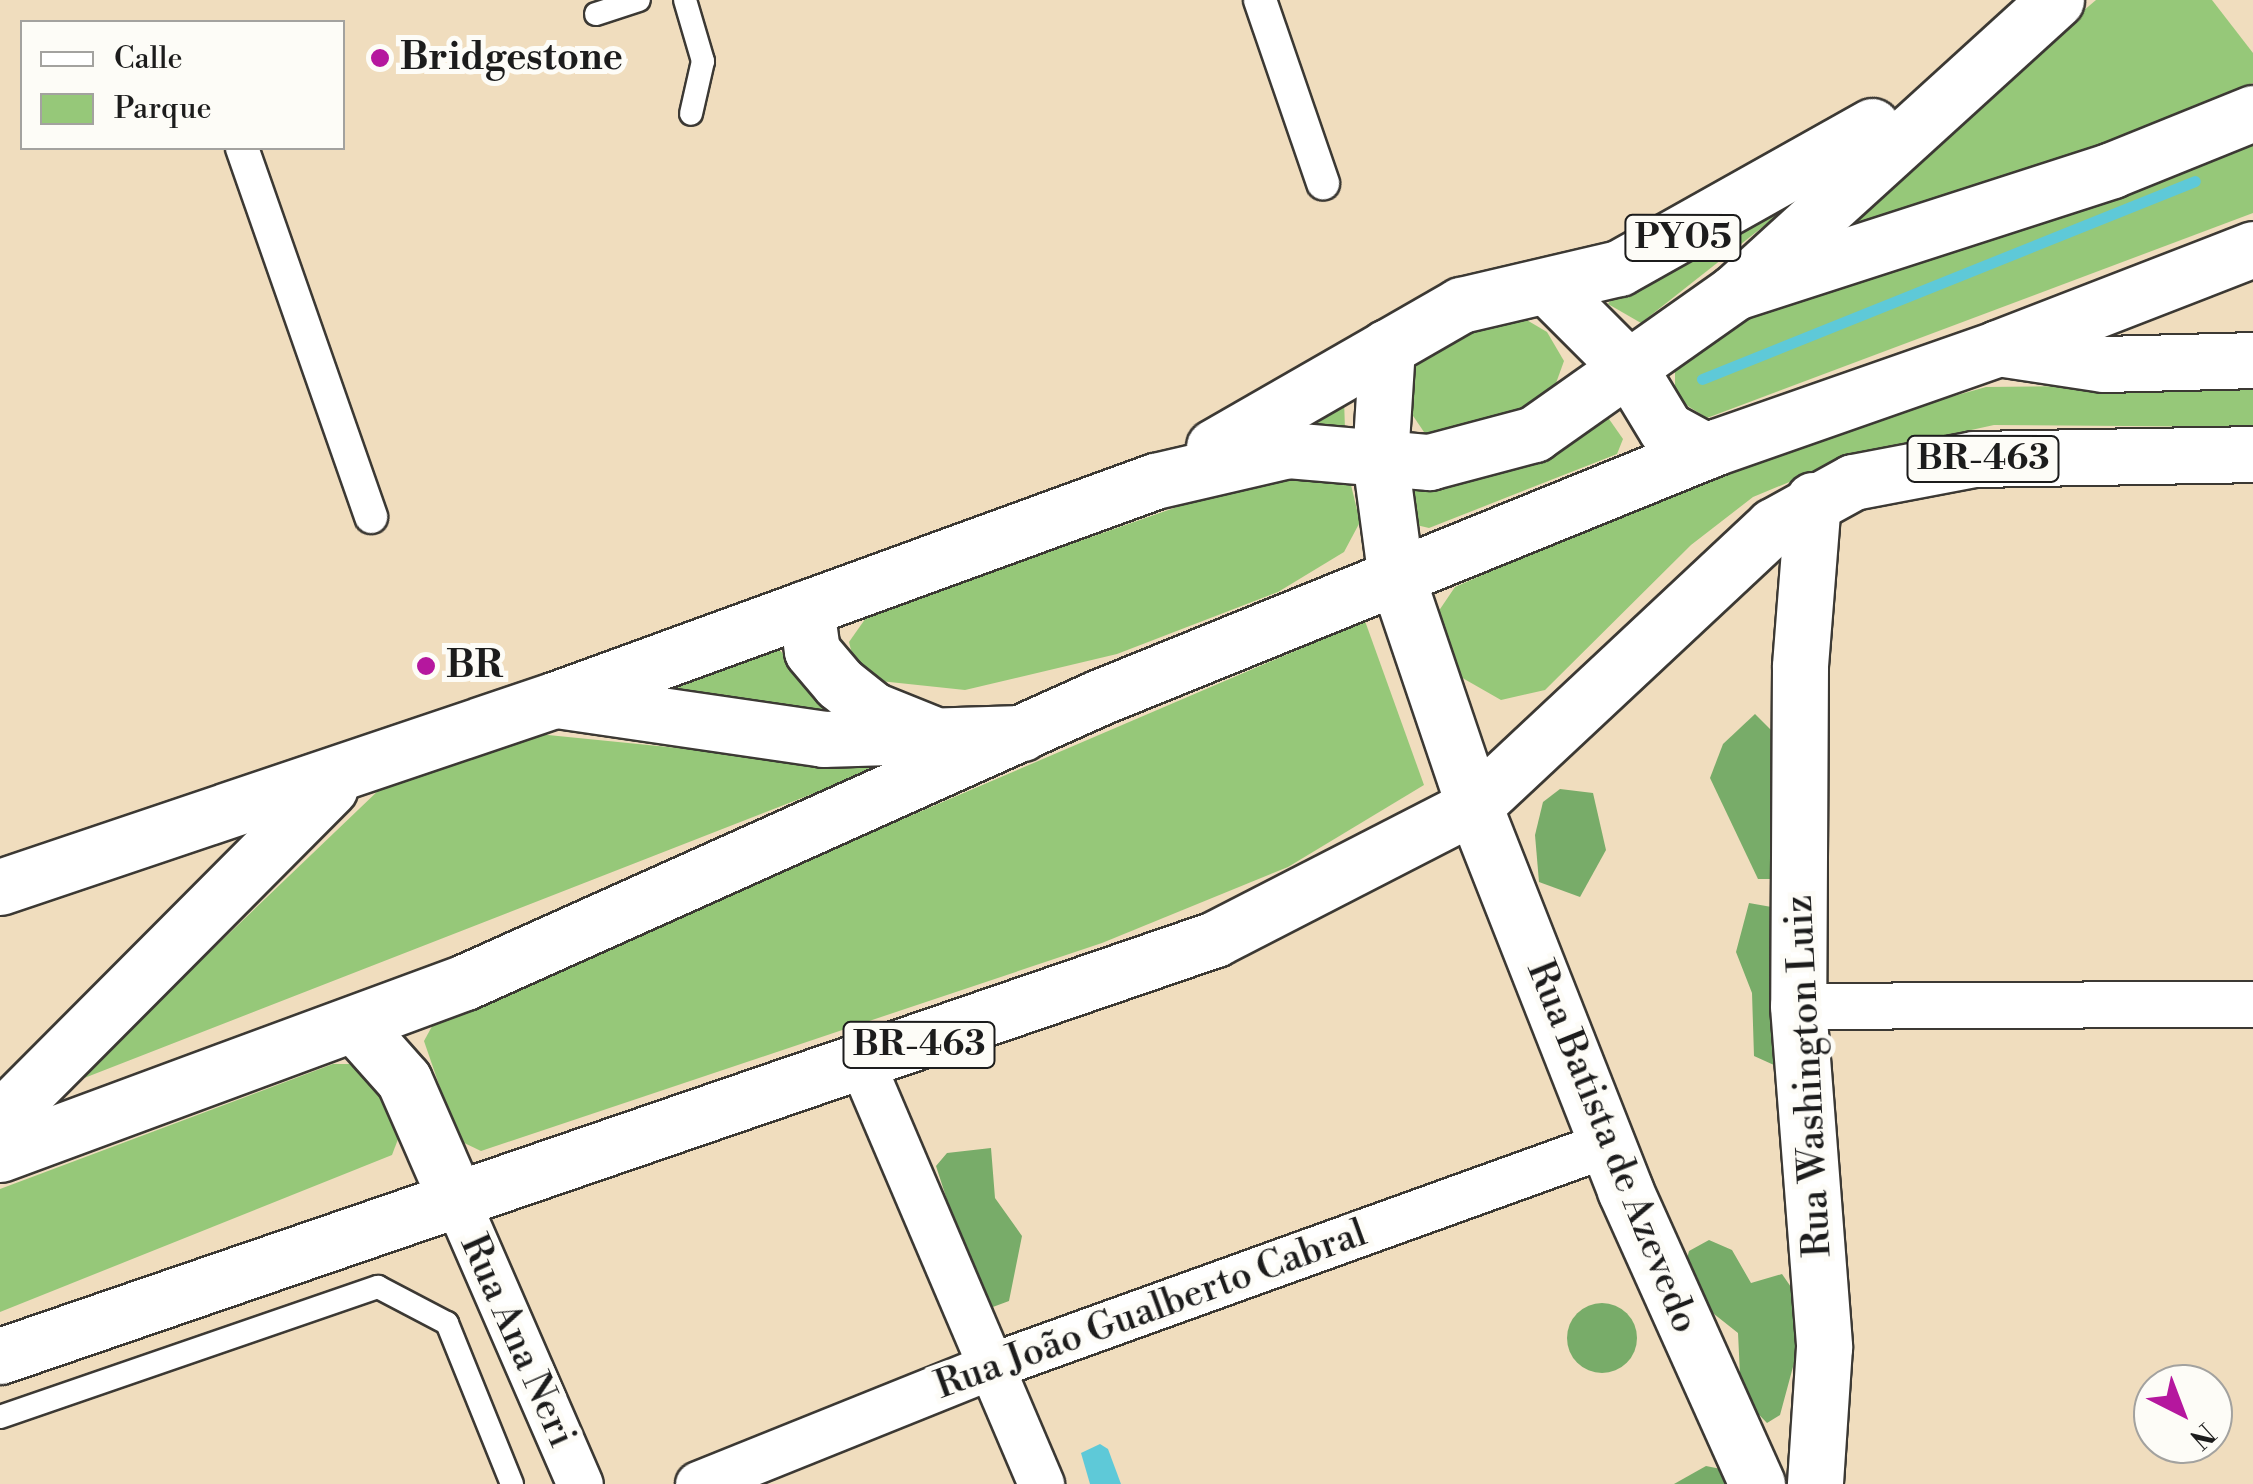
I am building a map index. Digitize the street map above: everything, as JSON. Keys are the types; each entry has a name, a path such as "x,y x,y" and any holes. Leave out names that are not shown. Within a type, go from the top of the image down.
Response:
{"main road":[{"name":"PY05","path":"1380,458 1478,456 1534,434 1735,292 2056,0"},
{"name":"PY05","path":"1387,347 1460,304 1548,287 1675,242 1812,166 1900,104 1961,83"},
{"path":"1735,292 2112,170 2253,114"},
{"path":"1998,348 2253,249"},
{"path":"1548,287 1629,368 1666,429 1706,451"},
{"path":"1155,481 1387,347"},
{"name":"Rua Batista de Azevedo","path":"1387,347 1380,458 1394,572 1437,710 1607,1144 1757,1484"},
{"name":"BR-463","path":"0,1154 356,1026 1394,572 1706,451 1998,348 2104,364 2253,360"},
{"path":"0,887 554,700 1155,481 1288,450 1380,458"},
{"name":"BR-463","path":"0,1356 454,1197 862,1064 1216,939 1474,806 1573,722 1739,557 1813,500 1904,468 1974,459 2253,454"},
{"name":"Rua Washington Luiz","path":"1813,500 1800,667 1798,1006 1824,1347 1815,1484"},
{"name":"Rua Washington Luiz","path":"1739,557 1778,603 1800,667"},
{"path":"806,608 812,651 839,684 873,710 952,739"},
{"path":"554,700 758,734 952,739 1022,733"},
{"path":"1437,710 1490,736 1573,722"},
{"path":"0,1119 286,823 352,770"},
{"path":"356,1026 404,1080 454,1197"}],"street":[{"path":"1260,0 1323,183"},
{"path":"243,150 371,517"},
{"path":"1798,1006 2253,1004"},
{"path":"862,1064 1041,1484"},
{"name":"Rua João Gualberto Cabral","path":"698,1484 992,1366 1607,1144"},
{"name":"Rua Ana Neri","path":"454,1197 580,1484"}],"lane":[{"path":"596,14 638,0"},
{"path":"685,0 703,61 691,114"},
{"path":"0,1417 378,1287 447,1323 512,1484"}],"green space":[{"path":"2096,0 2212,0 2253,53 2253,83 2078,154 1848,229 1835,222"},
{"path":"2253,141 2253,213 1707,418 1675,398 1675,369 1745,319"},
{"path":"1821,181 1641,323 1608,304 1615,294"},
{"path":"1525,319 1547,332 1564,361 1551,397 1527,417 1441,439 1424,432 1405,404 1414,359 1489,320"},
{"path":"2253,384 2253,427 1994,425 1852,456 1753,497 1691,545 1545,690 1501,700 1452,672 1436,615 1455,587 1770,448 1986,387"},
{"path":"1344,400 1345,429 1267,434"},
{"path":"1602,409 1623,439 1617,454 1429,528 1408,523 1404,489"},
{"path":"1307,472 1351,485 1360,522 1344,552 1278,592 1117,654 965,690 880,681 853,658 849,642 868,615 1217,493"},
{"path":"1365,621 1424,785 1288,867 1102,943 481,1151 458,1140 424,1041 436,1019"},
{"path":"777,647 834,712 670,688 673,683"},
{"path":"1755,714 1774,733 1796,879 1758,879 1710,778 1723,744"},
{"path":"538,734 748,755 883,755 884,766 74,1082 382,787"},
{"path":"1560,789 1593,793 1606,850 1580,897 1539,882 1535,835 1543,802"},
{"path":"1749,903 1794,911 1792,1073 1754,1056 1752,993 1736,952"},
{"path":"333,1064 358,1064 403,1126 392,1155 0,1312 0,1189"},
{"path":"991,1148 995,1198 1022,1236 1009,1301 982,1311 970,1254 944,1226 947,1200 936,1166 947,1153"},
{"path":"1709,1240 1732,1250 1751,1283 1782,1274 1793,1290 1797,1352 1780,1415 1767,1423 1741,1396 1738,1333 1680,1287 1689,1251"},
{"path":"1602,1303 1616,1305 1627,1313 1635,1324 1635,1352 1627,1363 1616,1371 1602,1373 1588,1371 1577,1363 1569,1352 1567,1338 1569,1324 1577,1313 1588,1305"},
{"path":"1706,1466 1736,1472 1740,1484 1674,1484"}],"water":[{"path":"1100,1444 1108,1449 1121,1484 1090,1484 1081,1453"}],"waterway":[{"path":"1702,379 2195,181"}],"place":[{"name":"Bridgestone","path":"380,58"},
{"name":"BR","path":"426,666"}]}
